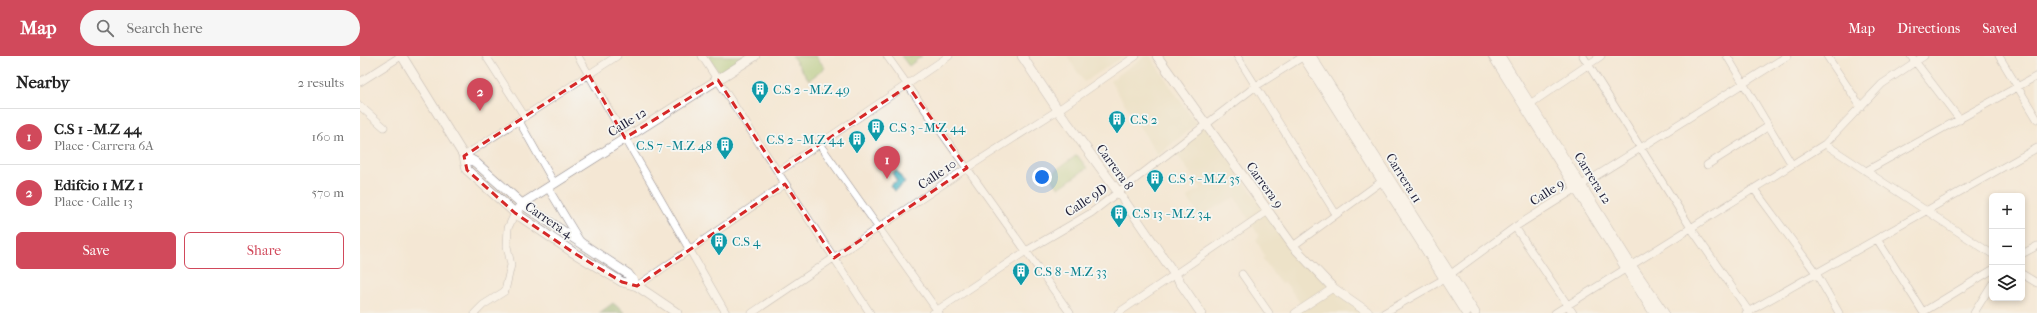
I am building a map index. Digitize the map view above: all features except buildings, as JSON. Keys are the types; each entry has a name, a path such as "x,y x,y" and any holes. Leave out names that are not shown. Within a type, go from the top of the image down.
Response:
{"street":[{"path":"360,82 401,56"},
{"name":"Carrera 4","path":"401,56 464,156 467,170 515,213 574,253 622,282 637,286"},
{"path":"486,56 522,119 551,185 582,245"},
{"path":"578,56 726,313"},
{"path":"464,156 617,56"},
{"path":"702,56 870,313"},
{"name":"Calle 12","path":"515,213 522,204 551,185 755,56"},
{"path":"887,56 1070,313"},
{"path":"778,172 908,86 949,56"},
{"name":"Carrera 8","path":"1022,56 1058,110 1118,193 1201,313"},
{"name":"Calle 10","path":"752,313 967,168 1058,110 1136,56"},
{"name":"Carrera 9","path":"1157,56 1293,246 1332,288 1369,313"},
{"path":"1237,56 1336,214"},
{"name":"Calle 9D","path":"936,312 1026,251 1091,213 1256,86 1303,56"},
{"name":"Carrera 11","path":"1303,56 1385,179 1447,276 1475,313"},
{"name":"Carrera 11","path":"1311,56 1385,179"},
{"name":"Carrera 12","path":"1492,56 1528,105"},
{"name":"Carrera 12","path":"1500,56 1528,105 1628,267 1654,313"},
{"path":"1583,56 1691,228 1748,312 2037,148"},
{"path":"1528,105 1601,56"},
{"path":"1727,56 1792,165"},
{"name":"Calle 9","path":"1384,313 1447,276 1515,227 1578,186 1787,56"},
{"path":"1827,56 1861,107"},
{"path":"1555,313 1825,144 1882,84 1913,59 1924,56"},
{"path":"1999,56 2037,119"},
{"path":"1913,59 1960,120"},
{"path":"1866,171 2018,88 2037,76"},
{"path":"360,106 384,127"},
{"path":"1707,164 1769,126"},
{"path":"1825,144 1989,252"},
{"path":"820,145 936,312"},
{"name":"Carrera 4","path":"464,156 475,162 522,204 628,274 637,286 676,313"},
{"path":"1293,246 1385,179"},
{"path":"637,286 786,184"},
{"path":"1754,189 1816,273 1839,313"},
{"path":"1118,313 1268,211"},
{"path":"473,313 505,291 511,265 507,246 508,228 515,213"},
{"path":"1515,227 1573,313"},
{"path":"1877,239 1923,312 1989,272"},
{"path":"2025,252 2037,246"},
{"name":"Carrera 12","path":"1628,267 1664,313"},
{"path":"1242,274 1269,313"},
{"name":"Carrera 11","path":"1447,276 1466,313"},
{"path":"2025,276 2037,283"},
{"path":"1295,313 1332,288"},
{"path":"1974,313 1989,289"}],"highlighted area":[{"path":"589,75 625,138 718,80 778,172 908,86 967,168 834,258 785,184 637,286 622,282 574,253 515,213 467,170 464,156"}],"shaded area":[{"path":"1067,56 1124,56 1084,82"},
{"path":"1145,56 1150,56 1196,124 1158,155 1110,81"},
{"path":"1205,124 1290,248 1369,313 1295,313 1303,307 1285,282 1281,284 1263,259 1265,256 1256,240 1259,236 1235,197 1201,215 1198,214 1187,197 1201,188 1178,156 1172,151"}],"green space":[{"path":"708,56 744,56 719,73"},
{"path":"792,56 816,56 825,68 809,80"},
{"path":"901,56 922,56 909,66"},
{"path":"1077,155 1087,168 1059,188 1049,175"},
{"path":"613,303 625,313 599,313"}],"water":[{"path":"897,171 905,183 894,191 890,185 897,181 892,173"}],"place":[{"name":"C.S 2 - M.Z 49","path":"760,104"},
{"name":"Edifcio 1 MZ 1","path":"480,111"},
{"name":"C.S 2","path":"1117,134"},
{"name":"C.S 3 - M.Z 44","path":"876,142"},
{"name":"C.S 2 - M.Z 44","path":"857,154"},
{"name":"C.S 7 - M.Z 48","path":"725,160"},
{"name":"C.S 1 - M.Z 44","path":"887,179"},
{"name":"C.S 5 - M.Z 35","path":"1155,193"},
{"name":"C.S 13 - M.Z 34","path":"1119,228"},
{"name":"C.S 4","path":"719,256"},
{"name":"C.S 8 - M.Z 33","path":"1021,286"}]}
